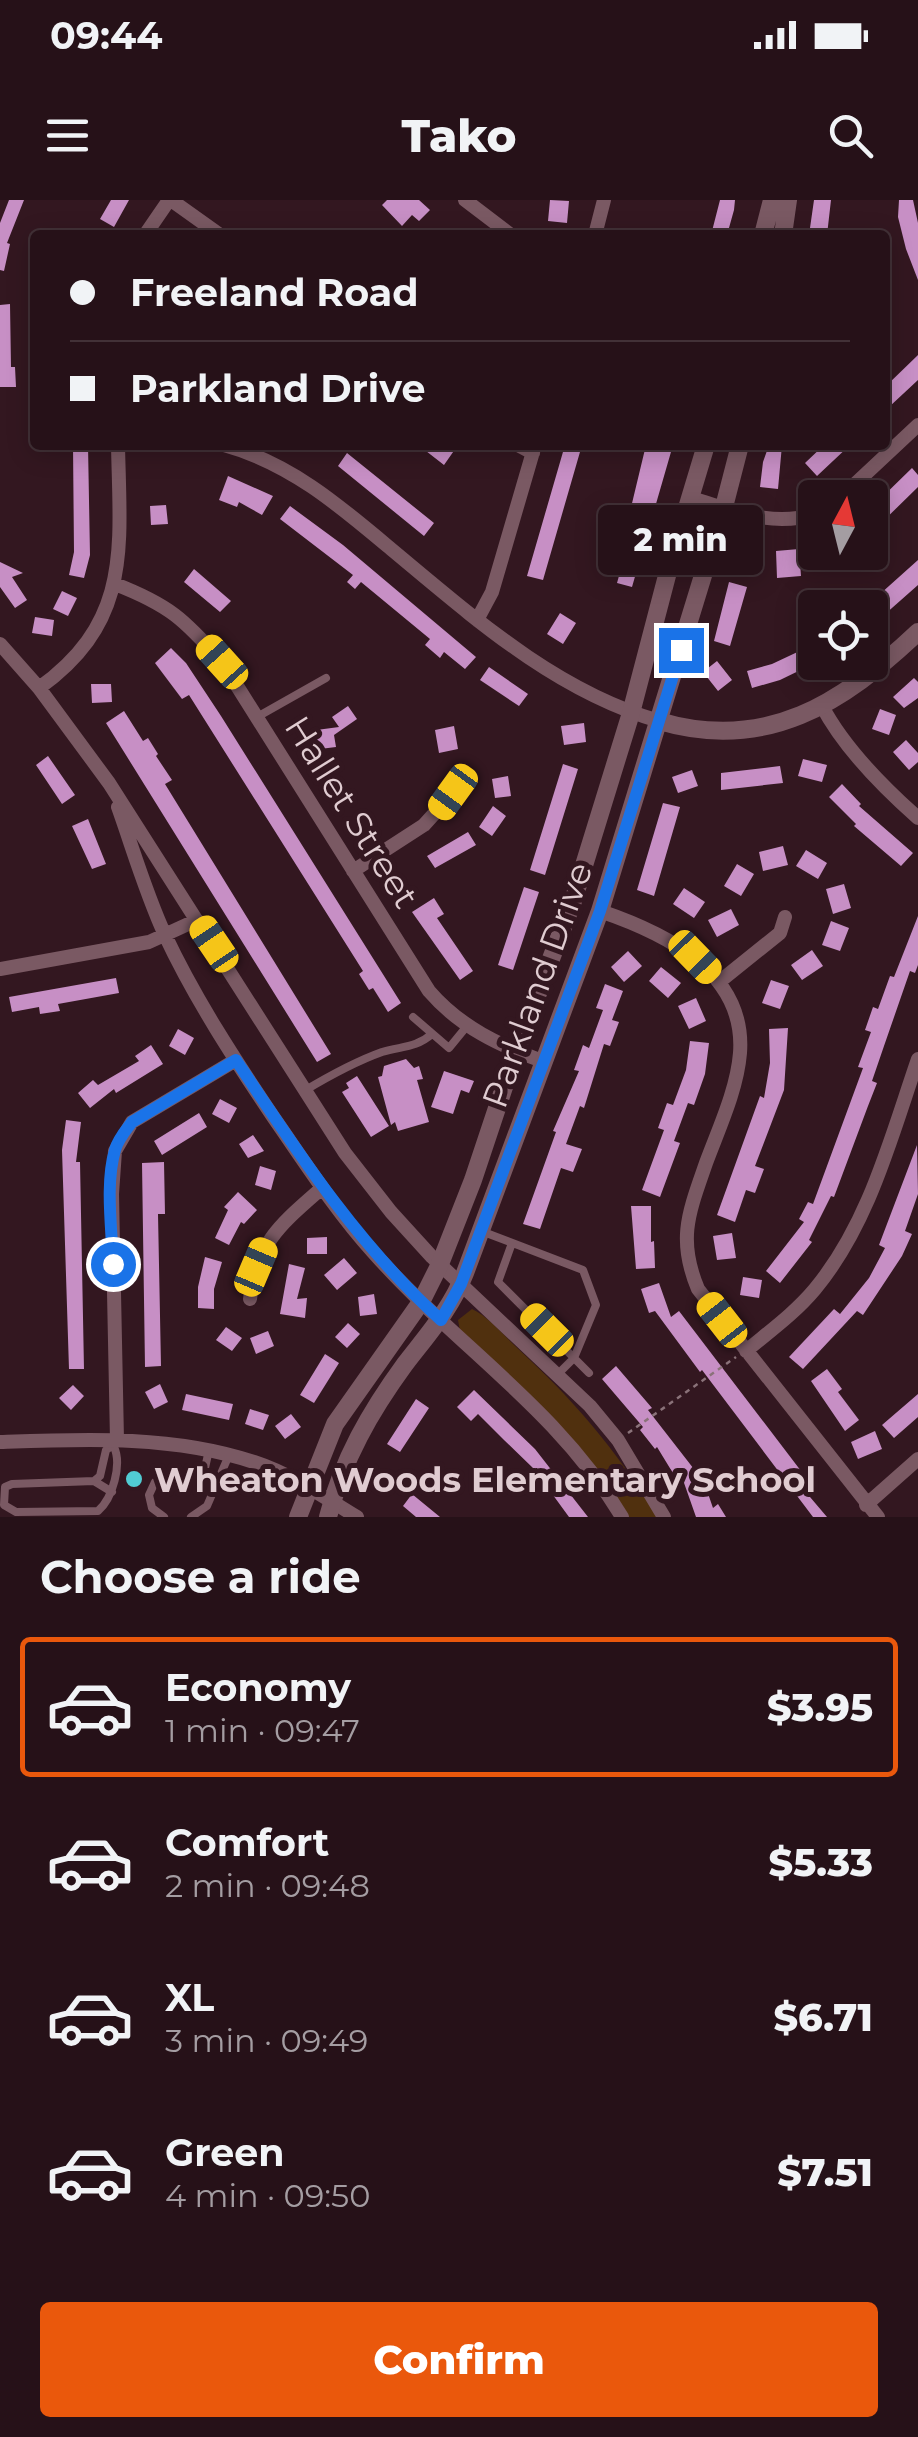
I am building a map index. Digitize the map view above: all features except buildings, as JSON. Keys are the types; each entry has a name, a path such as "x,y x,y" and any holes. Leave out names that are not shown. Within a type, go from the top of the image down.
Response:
{"street":[{"path":"149,230 170,200 213,230"},
{"path":"465,200 504,230"},
{"path":"596,230 604,200"},
{"path":"764,230 772,200"},
{"path":"784,230 788,200"},
{"path":"859,480 918,424"},
{"path":"38,688 66,668 108,607 120,554 118,450"},
{"path":"237,450 285,469 326,495 477,620 546,670 631,713 659,722 732,733 775,726 850,690 918,632"},
{"path":"477,620 492,592 534,450"},
{"name":"Parkland Drive","path":"298,1517 335,1424 421,1302 473,1180 516,1051 573,901 631,713 705,450"},
{"name":"Parkland Drive","path":"330,1509 356,1439 390,1386 441,1320 461,1284 600,911 739,450"},
{"path":"691,498 770,520 798,519"},
{"name":"Hallet Street","path":"115,584 158,601 191,626 222,662 429,990 448,1013 516,1051 545,1062"},
{"path":"0,644 109,782 345,1153 391,1212 440,1264 618,1440 664,1517"},
{"path":"822,706 833,727 897,800 918,818"},
{"path":"109,782 166,935 236,1060 322,1188 373,1252 421,1302 564,1436 604,1486 622,1517"},
{"path":"353,871 424,825 453,792"},
{"path":"600,911 644,926 695,957 719,982 737,1015 740,1055 687,1219 688,1266 698,1289 878,1517"},
{"path":"719,982 780,933 784,918"},
{"path":"0,969 106,950 166,935 197,920"},
{"path":"746,1350 814,1290 858,1224 918,1058"},
{"path":"116,1443 112,1194 115,1151 132,1122 236,1060"},
{"path":"250,1299 265,1244 281,1224 322,1188"},
{"path":"0,1442 209,1449 258,1463 308,1486 330,1509 356,1517"},
{"path":"866,1505 918,1459"}],"lane":[{"path":"257,717 326,678"},
{"path":"413,1017 449,1048 467,1026"},
{"path":"304,1091 385,1051 418,1046 432,1034"},
{"path":"481,1231 583,1270 596,1306 574,1358 556,1375"},
{"path":"512,1243 498,1282 589,1373"},
{"path":"94,1481 100,1476 106,1450 116,1443 112,1492 98,1510 16,1512 4,1505 5,1487 12,1484 94,1481 112,1492"},
{"path":"164,1517 152,1508 149,1495 155,1482 198,1476 205,1468 209,1449"},
{"path":"191,1517 206,1506 229,1455"}],"path":[{"path":"618,1440 746,1350"}],"shaded area":[{"path":"472,1309 494,1325 574,1405 609,1446 658,1517 629,1517 607,1484 460,1331 458,1320"}],"place":[{"name":"Wheaton Woods Elementary School","path":"134,1479"}],"route":[{"path":"113,1264 112,1194 115,1151 121,1137 132,1122 236,1060 322,1188 373,1252 441,1320 461,1284 600,911 681,650"}]}
